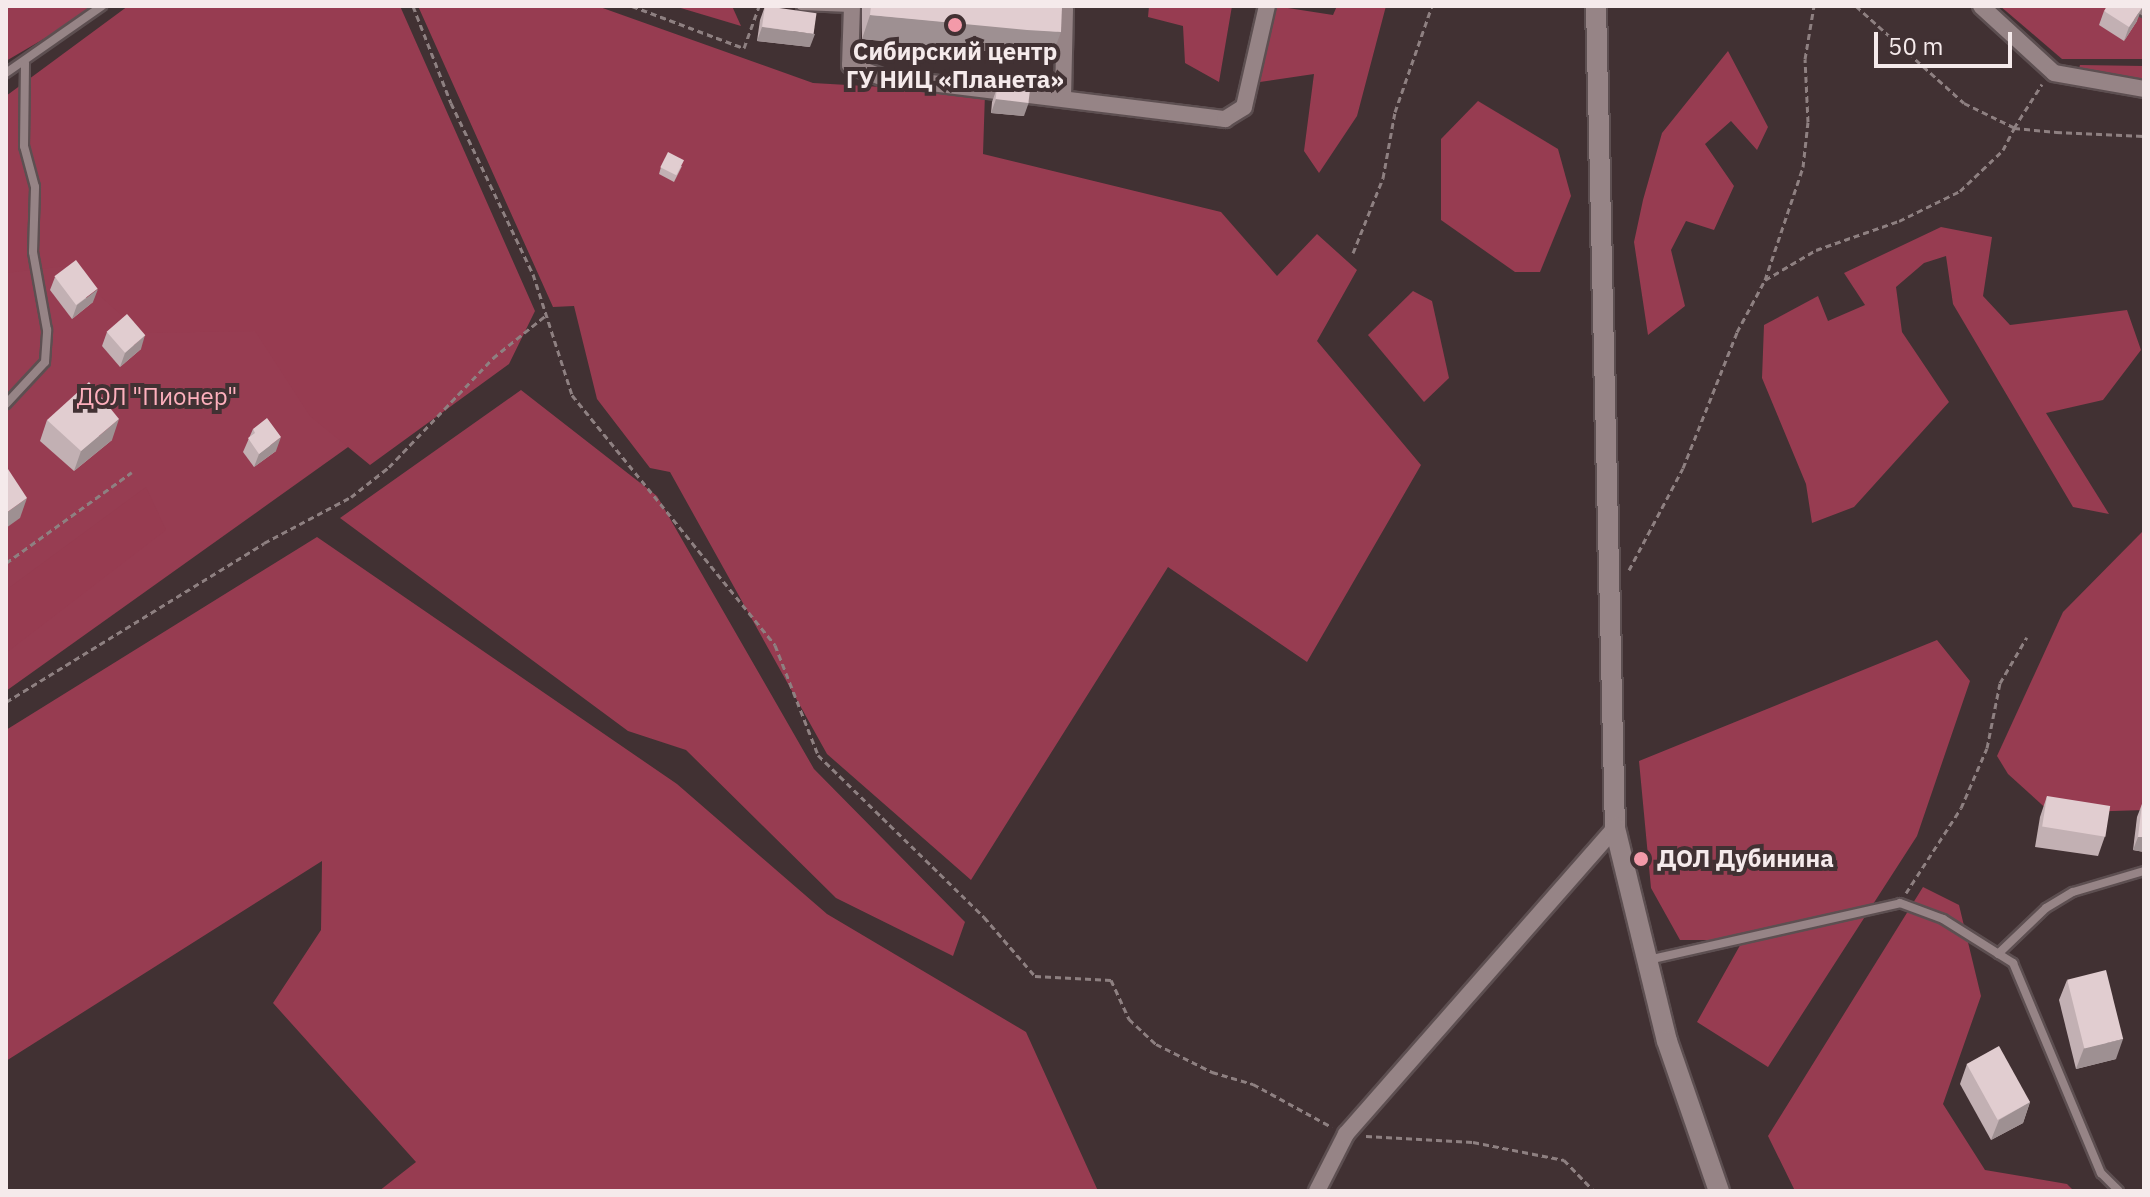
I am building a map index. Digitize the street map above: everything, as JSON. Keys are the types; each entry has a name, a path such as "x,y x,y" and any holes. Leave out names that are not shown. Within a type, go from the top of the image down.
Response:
{"street":[{"path":"1046,6 1065,9 1063,96"},
{"path":"851,7 850,65 882,77 1063,96 1225,119 1244,107 1267,6"},
{"path":"1596,6 1615,828 1667,1041 1719,1191"},
{"path":"1981,6 2054,73 2144,89"},
{"path":"1317,1191 1346,1134 1615,828"}],"lane":[{"path":"6,73 25,63 102,6"},
{"path":"801,6 851,7"},
{"path":"2136,6 2144,12"},
{"path":"6,404 45,362 47,330 33,252 37,224 35,187 24,146 25,63"},
{"path":"1998,954 2046,908 2073,892 2144,871"},
{"path":"1648,960 1900,903 1943,919 2013,963 2101,1173 2119,1191"}],"path":[{"path":"413,6 451,103 533,274 572,395 775,645 818,755 1035,976 1111,980 1129,1019 1156,1044 1212,1072 1253,1084 1346,1134 1473,1142 1564,1160 1594,1191"},
{"path":"632,6 744,48 759,6"},
{"path":"1353,253 1383,178 1395,112 1432,6"},
{"path":"1625,579 1689,456 1737,332 1765,280 1803,167 1808,122 1805,59 1814,6"},
{"path":"1856,6 1964,103 2014,128 2057,132"},
{"path":"1765,280 1816,250 1899,221 1960,191 2003,150 2031,95 2054,73"},
{"path":"2014,128 2144,136"},
{"path":"6,702 264,543 351,497 389,467 493,358 545,316"},
{"path":"6,563 132,472"},
{"path":"1900,903 1961,808 1987,748 2000,683 2027,637"}],"green space":[{"path":"2000,6 2144,6 2144,59 2062,59"},
{"name":"ДОЛ \"Пионер\"","path":"6,109 379,425 6,691"}],"shaded area":[{"path":"6,6 100,6 6,61"},
{"path":"128,6 400,6 535,311 509,364 370,465 310,416 255,331 141,333 67,266 6,273 6,96"},
{"path":"418,6 597,6 813,83 985,93 983,154 1221,212 1277,276 1317,234 1357,270 1317,341 1421,465 1307,662 1168,567 971,880 827,754 670,472 650,468 597,399 574,306 553,307"},
{"path":"674,6 732,6 741,26"},
{"path":"1149,6 1232,6 1219,82 1185,63 1183,26 1148,17"},
{"path":"1275,6 1333,15 1337,6 1386,6 1357,116 1319,173 1304,151 1314,74 1253,83"},
{"path":"1728,51 1768,127 1757,150 1731,121 1705,144 1734,186 1714,230 1686,221 1671,250 1685,306 1648,335 1634,242 1643,200 1662,133"},
{"path":"2080,65 2144,66 2144,81 2078,72"},
{"path":"1478,101 1558,149 1571,196 1540,272 1515,272 1441,220 1441,139"},
{"path":"1941,227 1992,237 1983,296 2010,325 2127,310 2141,350 2103,400 2046,413 2109,514 2073,507 1953,304 1946,256 1924,263 1896,287 1902,332 1949,402 1854,507 1812,523 1806,484 1762,378 1764,325 1818,296 1828,321 1865,305 1844,273"},
{"path":"1413,291 1432,301 1449,378 1424,402 1368,335"},
{"path":"521,390 657,496 814,769 965,922 953,956 836,898 686,750 628,731 340,518"},
{"path":"146,487 166,530 6,653 6,590"},
{"path":"2144,530 2144,810 2051,813 2008,774 1997,756 2063,612"},
{"path":"317,537 677,784 827,914 1026,1032 1098,1191 379,1191 416,1162 273,1003 321,930 322,861 6,1061 6,730"},
{"path":"1937,640 1970,681 1917,836 1768,1067 1697,1022 1743,940 1680,940 1651,888 1639,761"},
{"path":"1923,887 1959,905 1981,996 1943,1104 1985,1170 2067,1184 2074,1191 1795,1191 1768,1136"}],"building":[{"path":"765,6 816,13 814,34 762,27"},
{"path":"871,6 1062,6 1061,32 870,15"},
{"path":"2107,6 2142,8 2129,27 2104,11"},
{"path":"997,88 1030,92 1028,103 996,99"},
{"path":"668,152 684,160 676,175 660,167"},
{"path":"76,260 98,289 76,305 54,276"},
{"path":"127,314 145,335 125,353 107,332"},
{"path":"89,382 119,419 81,451 47,420"},
{"path":"267,418 281,437 259,454 248,438 255,433 253,429"},
{"path":"6,466 27,498 6,513"},
{"path":"2047,796 2110,806 2105,837 2042,827"},
{"path":"2142,804 2144,837 2138,837"},
{"path":"2106,970 2123,1039 2084,1049 2067,980"},
{"path":"1999,1046 2030,1102 1998,1120 1967,1064"}],"place":[{"name":"Сибирский центр ГУ НИЦ «Планета»","path":"955,25"},
{"name":"ДОЛ Дубинина","path":"1641,859"}]}
